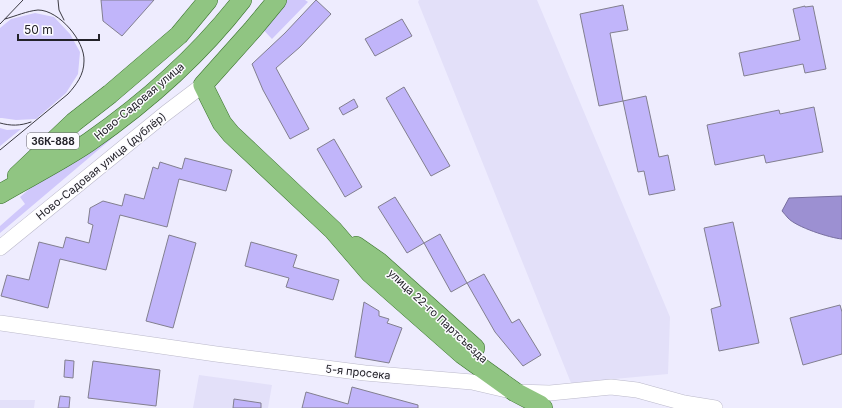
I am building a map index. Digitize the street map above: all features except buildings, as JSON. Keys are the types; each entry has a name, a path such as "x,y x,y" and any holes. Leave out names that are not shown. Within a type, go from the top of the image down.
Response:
{"main road":[{"name":"Ново-Садовая улица","path":"0,193 74,122 110,94 179,35 208,0"},
{"name":"Ново-Садовая улица","path":"0,193 88,142 121,118 197,52 242,0"},
{"path":"203,85 277,0"},
{"name":"улица 22-го Партсъезда","path":"203,85 222,123 231,134 333,230 380,262 472,345 515,392"},
{"path":"515,392 527,408"},
{"path":"515,392 543,408"}],"street":[{"name":"Ново-Садовая улица (дублёр)","path":"0,248 166,113 203,85"},
{"name":"5-я просека","path":"0,323 216,354 358,372 472,382 515,392 550,393 610,387 637,390 684,403 715,408"}],"shaded area":[{"path":"273,0 305,0 308,2 272,39 256,22"},
{"path":"419,0 537,0 670,317 668,374 571,383 418,2"},
{"path":"35,13 54,17 70,34 80,52 78,74 66,93 36,119 16,120 0,118 0,28 11,19"},
{"path":"146,88 139,113 110,140 0,233 0,226 25,204 20,197"},
{"path":"0,128 7,130 21,129 0,146"},
{"path":"842,196 842,239 822,234 798,225 788,218 782,211 789,198"},
{"path":"199,375 272,385 268,408 193,408"},
{"path":"0,400 35,400 34,408 0,408"}],"tram line":[{"path":"0,24 23,0"},
{"path":"58,0 59,10 64,20"},
{"path":"0,150 68,94 77,83 84,66 83,53 75,36 69,28 54,15 46,11 38,10 26,12 5,19"},
{"path":"0,123 16,125 31,122"}]}
